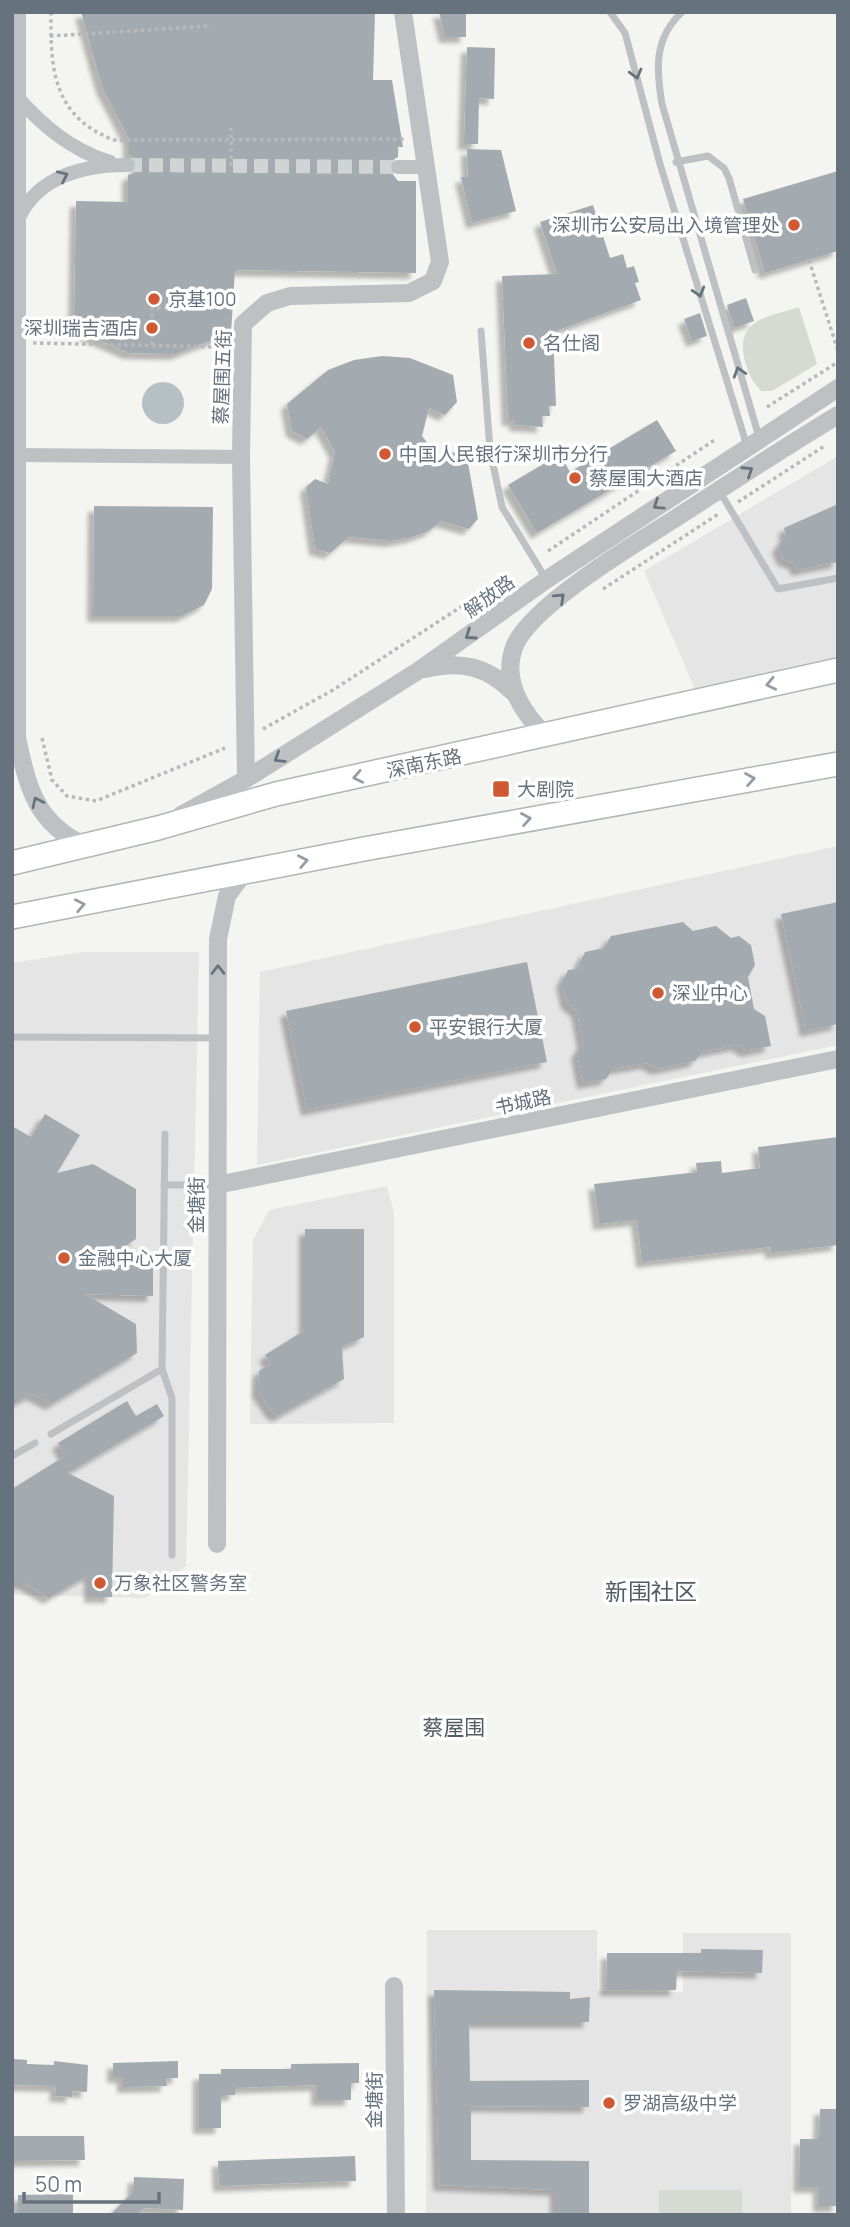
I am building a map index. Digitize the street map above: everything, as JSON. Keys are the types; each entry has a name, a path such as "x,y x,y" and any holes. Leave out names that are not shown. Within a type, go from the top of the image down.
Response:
{"main road":[{"name":"深南东路","path":"12,863 158,828 276,794 838,670"},
{"path":"12,917 838,764"}],"street":[{"path":"17,12 17,738 29,785 41,812 57,832 86,846"},
{"name":"蔡屋围五街","path":"246,779 241,457 243,324 267,303 290,296 409,293 433,281 440,262 403,12"},
{"path":"16,91 44,125 75,148 92,156 128,165 85,168 53,181 29,201 17,223"},
{"path":"398,167 427,167"},
{"name":"解放路","path":"158,828 246,779 418,671 546,580 838,388"},
{"path":"514,692 510,667 512,654 527,629 573,586 838,415"},
{"path":"17,455 241,457"},
{"path":"418,671 460,664 476,666 491,673 514,692 533,723 545,735"},
{"name":"金塘街","path":"217,1544 219,924 227,896 244,873"},
{"name":"书城路","path":"217,1185 838,1059"},
{"name":"金塘街","path":"394,1986 396,2215"}],"lane":[{"path":"610,12 625,33 660,164 753,442"},
{"path":"682,12 669,24 658,55 662,104 753,442"},
{"path":"676,162 708,156 724,168 755,270"},
{"path":"481,331 490,450 502,507 546,580"},
{"path":"719,490 778,589 838,578"},
{"path":"12,1037 218,1038"},
{"path":"165,1134 162,1369 172,1398 172,1555"},
{"path":"164,1185 217,1185"},
{"path":"51,1434 162,1369"},
{"path":"12,1456 35,1443"}],"path":[{"path":"51,12 50,36 60,98 73,117 94,132 114,140 411,139"},
{"path":"50,36 211,26"},
{"path":"231,128 231,166"},
{"path":"809,260 838,351"},
{"path":"152,345 152,308 180,309"},
{"path":"17,343 241,347"},
{"path":"767,407 838,362"},
{"path":"548,551 716,439"},
{"path":"594,594 827,445"},
{"path":"261,730 333,690 494,586"},
{"path":"42,738 52,780 67,796 96,801 225,748"}],"shaded area":[{"path":"799,307 817,364 772,391 761,391 746,365 744,336 749,328 765,317"},
{"path":"163,382 178,388 184,403 178,418 163,424 148,418 142,403 148,388"},
{"path":"838,456 838,656 695,689 644,571"},
{"path":"838,846 838,1045 257,1165 260,972"},
{"path":"83,952 199,952 186,1566 146,1598 12,1595 12,963"},
{"path":"387,1186 394,1213 394,1423 250,1424 253,1240 269,1210"},
{"name":"罗湖高级中学","path":"427,1930 597,1930 597,1991 683,1992 683,1933 791,1933 791,2215 426,2215"},
{"path":"659,2190 742,2190 742,2215 659,2215"}],"building":[{"path":"81,12 375,12 373,80 392,80 403,147 398,147 398,157 390,162 388,168 398,181 416,181 416,273 235,270 231,333 176,354 129,353 74,329 76,201 128,202 128,175 134,173 138,165 136,159 129,155 129,139 102,87"},
{"path":"439,12 466,12 466,37 445,37"},
{"path":"467,47 495,48 494,99 479,98 478,144 464,144"},
{"path":"467,149 501,150 516,211 472,223 461,177 468,177"},
{"name":"深圳市公安局出入境管理处","path":"838,171 838,251 765,273 743,199"},
{"name":"名仕阁","path":"593,205 610,258 623,254 627,268 634,266 639,282 635,283 641,300 553,332 556,406 549,406 550,416 542,416 543,427 515,425 515,420 508,420 502,276 557,274 540,222"},
{"path":"746,298 754,321 734,328 727,305"},
{"path":"700,313 707,336 692,341 684,319"},
{"name":"中国人民银行深圳市分行","path":"382,356 410,358 453,375 457,402 445,415 429,408 422,436 443,462 453,452 467,457 478,519 469,529 441,521 429,531 412,537 391,541 349,537 330,553 315,549 306,487 315,479 328,484 335,452 321,427 307,439 292,431 287,404 328,370 354,360"},
{"name":"蔡屋围大酒店","path":"657,420 676,451 537,533 508,485 560,454 570,472"},
{"path":"838,504 838,562 797,570 795,564 783,559 778,547 786,535 784,528"},
{"path":"94,506 213,507 212,589 204,605 182,616 93,616"},
{"path":"838,902 838,1024 806,1031 781,914"},
{"name":"深业中心","path":"683,922 693,931 716,926 731,938 739,936 751,945 755,965 748,977 754,1009 765,1016 771,1046 747,1051 737,1045 702,1052 695,1061 657,1069 647,1063 613,1069 606,1079 583,1083 577,1053 583,1043 577,1011 567,1003 562,982 568,970 577,969 585,952 604,948 611,936"},
{"name":"平安银行大厦","path":"527,962 547,1062 307,1110 286,1011"},
{"name":"金融中心大厦","path":"45,1114 80,1135 57,1173 93,1164 136,1189 136,1239 98,1263 153,1264 153,1296 85,1294 136,1324 137,1353 51,1404 32,1394 12,1405 12,1126 31,1137"},
{"path":"838,1137 838,1245 771,1253 770,1247 642,1262 637,1220 599,1224 594,1184 697,1172 696,1163 721,1161 722,1173 760,1168 758,1147"},
{"path":"305,1229 364,1229 364,1337 342,1347 344,1379 278,1416 272,1412 258,1391 259,1371 270,1364 265,1355 305,1330"},
{"path":"127,1401 136,1416 157,1404 164,1416 68,1473 114,1496 112,1597 90,1597 90,1574 49,1598 24,1583 12,1583 12,1489 65,1456 58,1443"},
{"path":"701,1949 763,1950 762,1973 677,1971 676,1990 606,1990 607,1953 701,1953"},
{"path":"434,1990 570,1992 570,1999 590,1997 589,2022 469,2022 470,2081 589,2080 589,2107 471,2106 471,2160 589,2161 589,2215 556,2215 556,2190 439,2185"},
{"path":"14,2059 27,2060 27,2064 54,2065 54,2061 88,2065 87,2092 72,2091 72,2097 55,2096 56,2086 12,2085"},
{"path":"178,2061 178,2078 166,2078 167,2086 123,2087 123,2077 113,2077 113,2063"},
{"path":"359,2063 359,2083 351,2083 351,2100 317,2100 317,2085 235,2088 235,2095 221,2095 221,2128 199,2128 199,2074 221,2074 221,2069 291,2069 291,2064"},
{"path":"820,2109 838,2109 838,2206 819,2206 819,2187 799,2187 800,2139 819,2139"},
{"path":"12,2136 84,2136 85,2160 12,2161"},
{"path":"355,2156 356,2181 219,2186 218,2161"},
{"path":"134,2177 184,2179 183,2210 144,2208 137,2215 110,2215 133,2192"},
{"path":"73,2194 73,2215 18,2215 18,2195"}],"tunnel":[{"path":"128,165 398,167"}],"place":[{"name":"深圳市公安局出入境管理处","path":"794,225"},
{"name":"京基100","path":"154,299"},
{"name":"深圳瑞吉酒店","path":"152,328"},
{"name":"名仕阁","path":"529,343"},
{"name":"中国人民银行深圳市分行","path":"385,454"},
{"name":"蔡屋围大酒店","path":"575,478"},
{"name":"大剧院","path":"501,789"},
{"name":"深业中心","path":"658,993"},
{"name":"平安银行大厦","path":"415,1027"},
{"name":"金融中心大厦","path":"64,1258"},
{"name":"万象社区警务室","path":"100,1583"},
{"name":"罗湖高级中学","path":"609,2103"}],"district":[{"name":"新围社区","path":"651,1592"},
{"name":"蔡屋围","path":"454,1728"}]}
